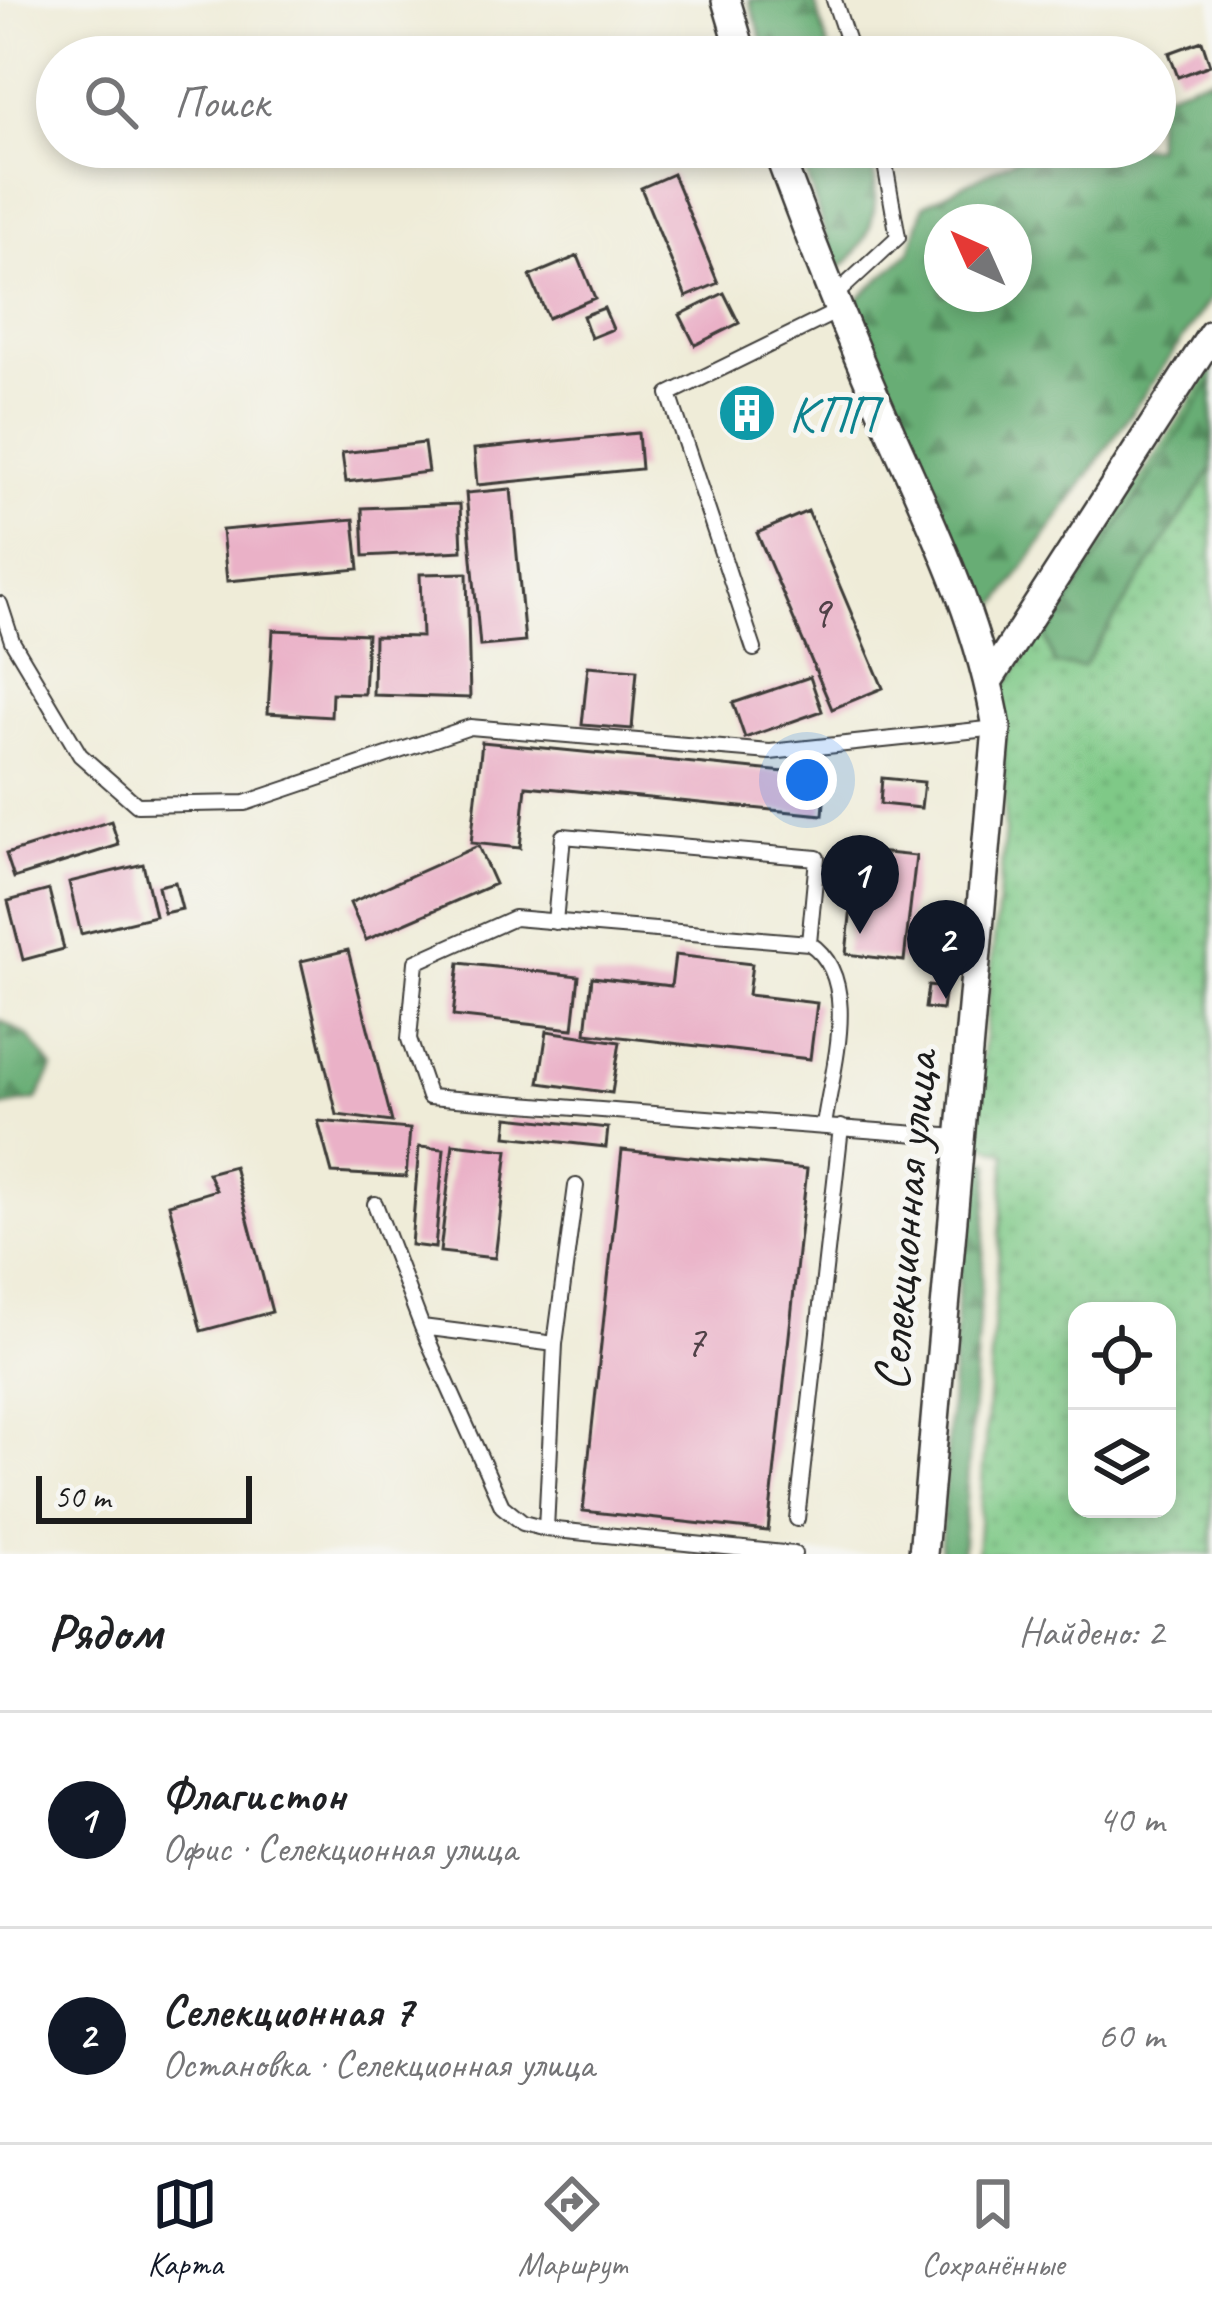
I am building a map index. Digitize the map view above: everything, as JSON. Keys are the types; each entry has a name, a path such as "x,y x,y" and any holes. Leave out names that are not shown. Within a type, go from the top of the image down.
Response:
{"street":[{"path":"726,0 737,36"},
{"name":"Селекционная улица","path":"784,168 835,304 965,602 989,680 997,728 922,1554"},
{"path":"989,680 1212,334"}],"lane":[{"path":"834,0 846,36"},
{"path":"754,649 669,394 835,304 898,237 886,168"},
{"path":"0,604 11,641 80,755 137,805 245,802 470,727 770,752 997,728"},
{"path":"555,922 563,836 817,858 808,943"},
{"path":"796,1520 833,1126 841,990 820,951 808,943 514,918 416,962 409,1039 429,1097 833,1126 958,1137"},
{"path":"546,1529 555,1345 576,1186"},
{"path":"374,1204 422,1327 502,1506 524,1523 546,1529 794,1554"},
{"path":"422,1327 555,1345"}],"green space":[{"path":"749,0 814,0 825,36 761,36"},
{"path":"1212,76 1212,297 988,619 852,304 910,252 924,205 924,312 1032,312 1032,204 926,204 997,168 1176,168 1176,89"},
{"path":"804,168 873,168 875,197 868,230 861,245 837,270"},
{"path":"1212,369 1212,1554 977,1554 1006,1153 974,1141 1005,832 1003,690"},
{"path":"1212,381 1212,469 1083,667 1055,665 1046,637"},
{"path":"0,1020 29,1037 53,1068 37,1100 0,1107"},
{"path":"975,1155 990,1163 962,1554 940,1554 967,1157"}],"building":[{"path":"1202,41 1210,65 1178,77 1176,50"},
{"path":"673,174 718,283 686,297 641,188"},
{"path":"578,256 595,298 548,318 530,276"},
{"path":"724,293 739,323 695,345 680,315"},
{"path":"604,308 613,329 591,338 583,316"},
{"name":"КПП","path":"760,393 769,419 733,432 724,407"},
{"path":"638,433 641,469 477,485 474,449"},
{"path":"424,443 428,472 346,482 342,453"},
{"path":"511,489 525,642 480,646 466,493"},
{"path":"460,504 462,551 364,556 362,508"},
{"path":"808,511 883,688 832,709 757,533"},
{"path":"354,519 359,569 227,581 222,530"},
{"path":"467,573 470,698 373,695 374,636 422,637 420,574"},
{"path":"273,630 367,634 364,694 332,693 331,717 268,713"},
{"path":"588,666 637,670 632,729 582,725"},
{"path":"810,677 822,711 745,738 733,703"},
{"path":"482,742 826,776 823,815 526,786 520,848 471,843"},
{"path":"882,778 924,782 921,808 880,804"},
{"path":"111,821 119,845 14,878 6,854"},
{"path":"478,846 495,884 366,940 350,903"},
{"path":"857,850 916,856 904,961 846,954"},
{"path":"143,864 155,916 81,934 69,882"},
{"path":"175,882 182,909 164,913 158,886"},
{"path":"49,890 64,949 23,960 8,901"},
{"path":"348,950 392,1122 337,1115 301,961"},
{"path":"675,955 752,964 748,995 817,1003 810,1059 586,1033 592,977 671,986"},
{"path":"459,963 579,976 573,1029 453,1016"},
{"path":"928,986 945,988 942,1010 925,1008"},
{"path":"547,1031 620,1042 612,1093 539,1083"},
{"path":"508,1117 608,1128 606,1147 506,1136"},
{"path":"318,1121 410,1129 406,1177 332,1173"},
{"path":"453,1144 508,1150 495,1258 440,1252"},
{"path":"419,1147 444,1149 435,1248 411,1245"},
{"path":"622,1150 807,1169 768,1531 583,1511"},
{"path":"234,1166 272,1312 201,1331 169,1204 216,1190 208,1173"}],"place":[{"name":"КПП","path":"747,413"},
{"name":"Флагистон","path":"860,934"},
{"name":"Селекционная 7","path":"946,999"}]}
